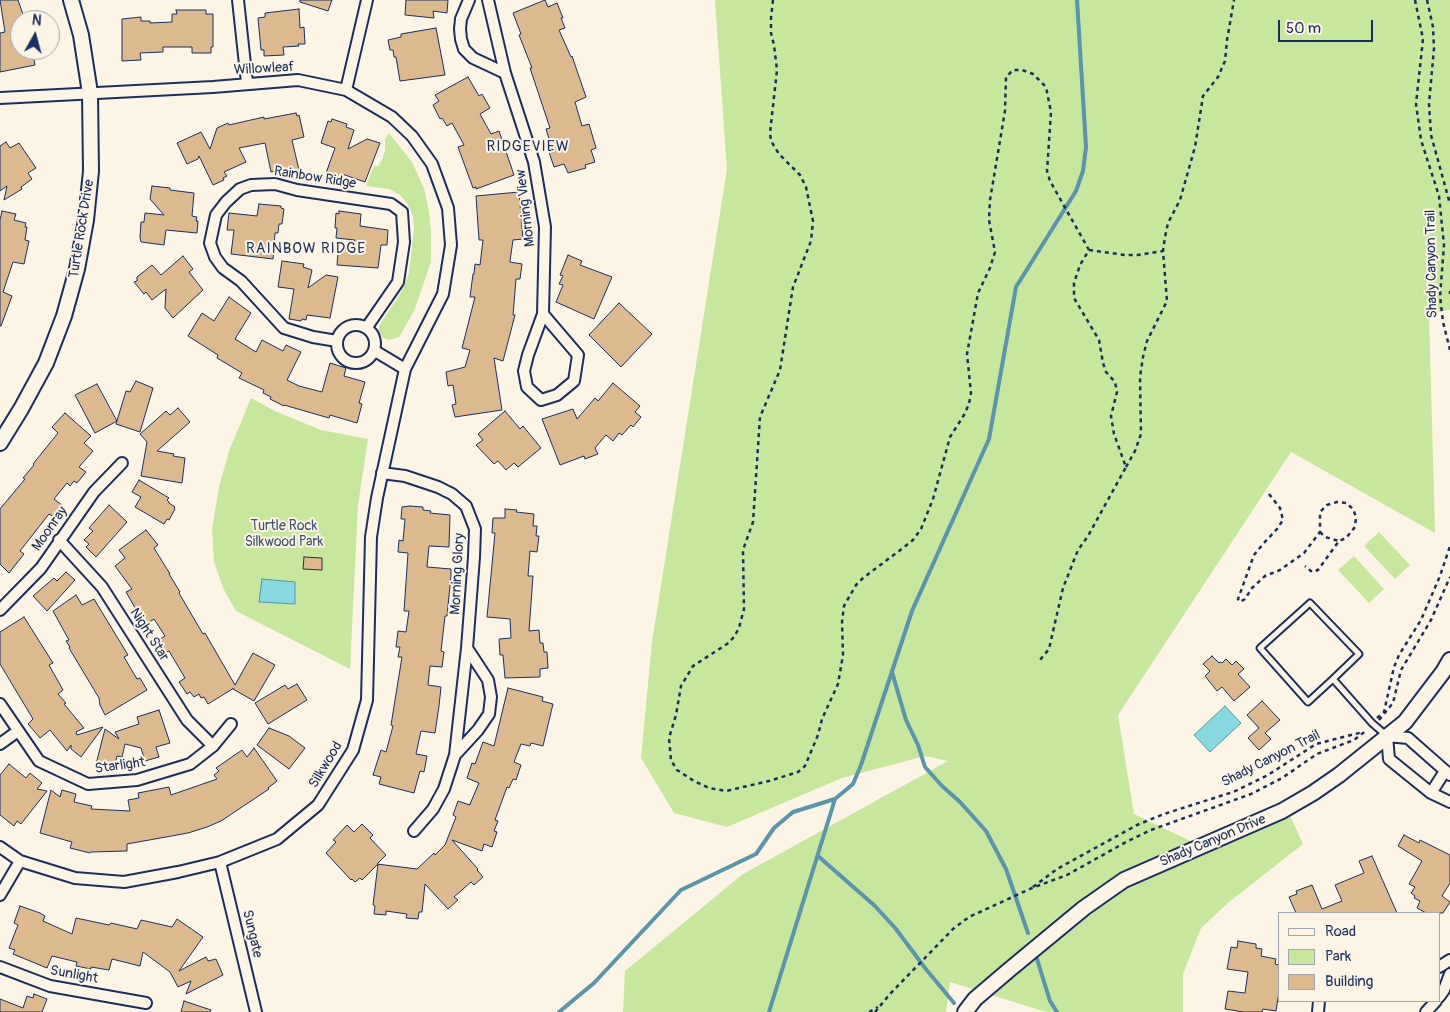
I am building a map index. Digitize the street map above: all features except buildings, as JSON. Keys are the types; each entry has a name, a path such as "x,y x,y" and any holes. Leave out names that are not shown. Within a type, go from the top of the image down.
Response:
{"street":[{"name":"Turtle Rock Drive","path":"0,443 22,409 46,363 64,316 77,270 86,220 91,171 90,93 81,35 71,0"},
{"path":"238,0 247,83"},
{"path":"346,90 367,0"},
{"path":"469,0 461,19 460,29 464,49 473,58 505,73"},
{"name":"Morning View","path":"488,0 505,73 534,162 545,227 544,314 530,348 524,371 527,387 542,400 557,395 574,381 578,355 544,314"},
{"name":"Willowleaf","path":"0,98 213,87 298,80 346,90 392,117 412,136 432,164 448,208 451,245 443,294 405,369"},
{"name":"Rainbow Ridge","path":"337,342 284,328 240,281 223,268 215,257 210,242 216,215 240,189 251,185 275,184 297,190 391,204 402,212 404,242 398,282 367,328"},
{"path":"354,324 367,328 375,338 375,351 367,361 361,363 349,362 340,354 337,342 342,330 354,324"},
{"path":"375,351 405,369"},
{"name":"Silkwood","path":"0,847 20,861 75,878 124,882 220,862 277,839 318,806 353,750 367,700 371,537 382,473 405,369"},
{"name":"Moonray","path":"0,610 40,568 94,492 122,463"},
{"name":"Morning Glory","path":"382,473 406,476 452,494 466,506 475,529 467,648 454,755 444,789 433,809 414,830"},
{"name":"Night Star","path":"59,540 102,587 187,720 213,746"},
{"name":"Morning Glory","path":"454,755 478,730 489,714 492,698 488,680 467,648"},
{"name":"Shady Canyon Drive","path":"965,1012 975,998 1084,908 1124,880 1282,811 1339,775 1405,722 1450,660"},
{"name":"Starlight","path":"0,704 39,761 88,784 137,780 190,764 213,746 231,724"},
{"path":"0,744 18,731"},
{"path":"1431,793 1448,773 1408,738 1387,736 1389,760 1431,793 1450,802"},
{"path":"0,895 20,861"},
{"name":"Sungate","path":"220,862 256,1012"},
{"name":"Sunlight","path":"0,967 50,986 146,1002"},
{"path":"1440,996 1450,974"},
{"path":"1426,1012 1435,1002"}],"lane":[{"path":"1310,602 1359,654 1333,679 1308,702 1260,648 1310,602"},
{"path":"1333,679 1373,724 1387,736"}],"path":[{"path":"773,0 770,18 777,70 770,133 771,141 779,154 800,175 806,187 813,221 811,241 793,286 780,370 760,417 753,522 743,550 744,609 734,637 727,644 692,666 680,686 676,716 669,738 671,760 677,770 694,782 709,788 726,791 798,772 805,766 818,735 822,719 838,684 843,656 842,622 844,606 856,585 908,544 921,529 933,499 950,438 969,404 971,393 967,354 978,292 990,268 995,252 989,220 990,200 1004,111 1006,77 1013,70 1022,70 1033,74 1046,87 1050,112 1047,171 1050,181 1089,250"},
{"path":"1040,660 1049,649 1063,588 1078,550 1088,536 1135,451 1142,434 1140,377 1147,341 1167,301 1163,251 1168,223 1180,200 1195,147 1203,96 1218,77 1225,61 1226,40 1234,0"},
{"name":"Shady Canyon Trail","path":"1415,0 1423,39 1416,104 1421,140 1439,196 1444,245 1440,302 1442,322 1450,350"},
{"name":"Shady Canyon Trail","path":"1427,0 1433,27 1434,48 1429,104 1431,135 1450,204"},
{"path":"1089,250 1125,255 1163,251"},
{"path":"1089,250 1080,265 1074,283 1074,298 1099,340 1106,372 1115,382 1117,392 1111,416 1114,434 1126,467"},
{"path":"1269,494 1280,508 1283,520 1278,529 1254,555 1238,599 1240,602 1245,599 1252,588 1265,576 1280,570 1304,553 1320,532 1320,512 1327,505 1337,502 1346,503 1354,509 1356,517 1355,527 1346,538 1340,541 1318,570 1312,572 1305,566"},
{"path":"1320,532 1325,536 1340,541"},
{"name":"Shady Canyon Trail","path":"1032,888 1057,869 1138,825 1164,814 1233,792 1268,775 1309,748 1339,738 1361,734 1384,712 1394,667 1399,655 1421,620 1440,576 1450,546"},
{"name":"Shady Canyon Trail","path":"875,1012 890,994 964,920 1032,888 1067,875 1151,830 1251,794 1282,778 1317,754 1356,739 1393,703 1401,670 1431,620 1450,577"},
{"name":"Shady Canyon Trail","path":"869,1012 880,1006"}],"green space":[{"path":"715,0 1450,0 1450,310 1429,313 1435,533 1291,452 1118,715 1134,814 1199,845 1287,809 1303,844 1228,903 1201,928 1183,974 1183,1012 1046,1012 950,982 946,1012 623,1012 625,971 743,874 948,761 925,756 842,778 727,827 674,813 641,758 652,642 727,169"},
{"path":"389,133 412,162 424,188 429,211 431,262 414,311 399,337 389,340 383,338 379,332 379,326 402,291 409,273 414,228 413,216 407,203 400,195 389,189 366,186 374,166 378,166 382,160 385,151 385,139"},
{"name":"Turtle Rock Silkwood Park","path":"251,398 277,412 321,430 368,439 358,505 350,669 236,611 224,590 214,562 212,529 219,487 229,451"},
{"path":"1379,532 1410,565 1395,579 1364,546"},
{"path":"1354,556 1384,589 1369,603 1338,570"}],"water":[{"path":"262,579 295,582 295,604 259,602"},
{"path":"1225,706 1241,723 1210,752 1194,735"}],"waterway":[{"path":"559,1012 594,983 681,890 756,854 774,828 793,812 835,799 853,784 912,611 989,439 1016,287 1076,191 1083,171 1086,147 1077,0"},
{"path":"892,672 906,720 918,745 925,767 986,831 1006,869 1028,933"},
{"path":"769,1012 835,799"},
{"path":"818,856 875,906 896,929 954,1003"},
{"path":"1037,959 1050,1001 1057,1012"}],"district":[{"name":"RIDGEVIEW","path":"528,147"},
{"name":"RAINBOW RIDGE","path":"306,249"}]}
